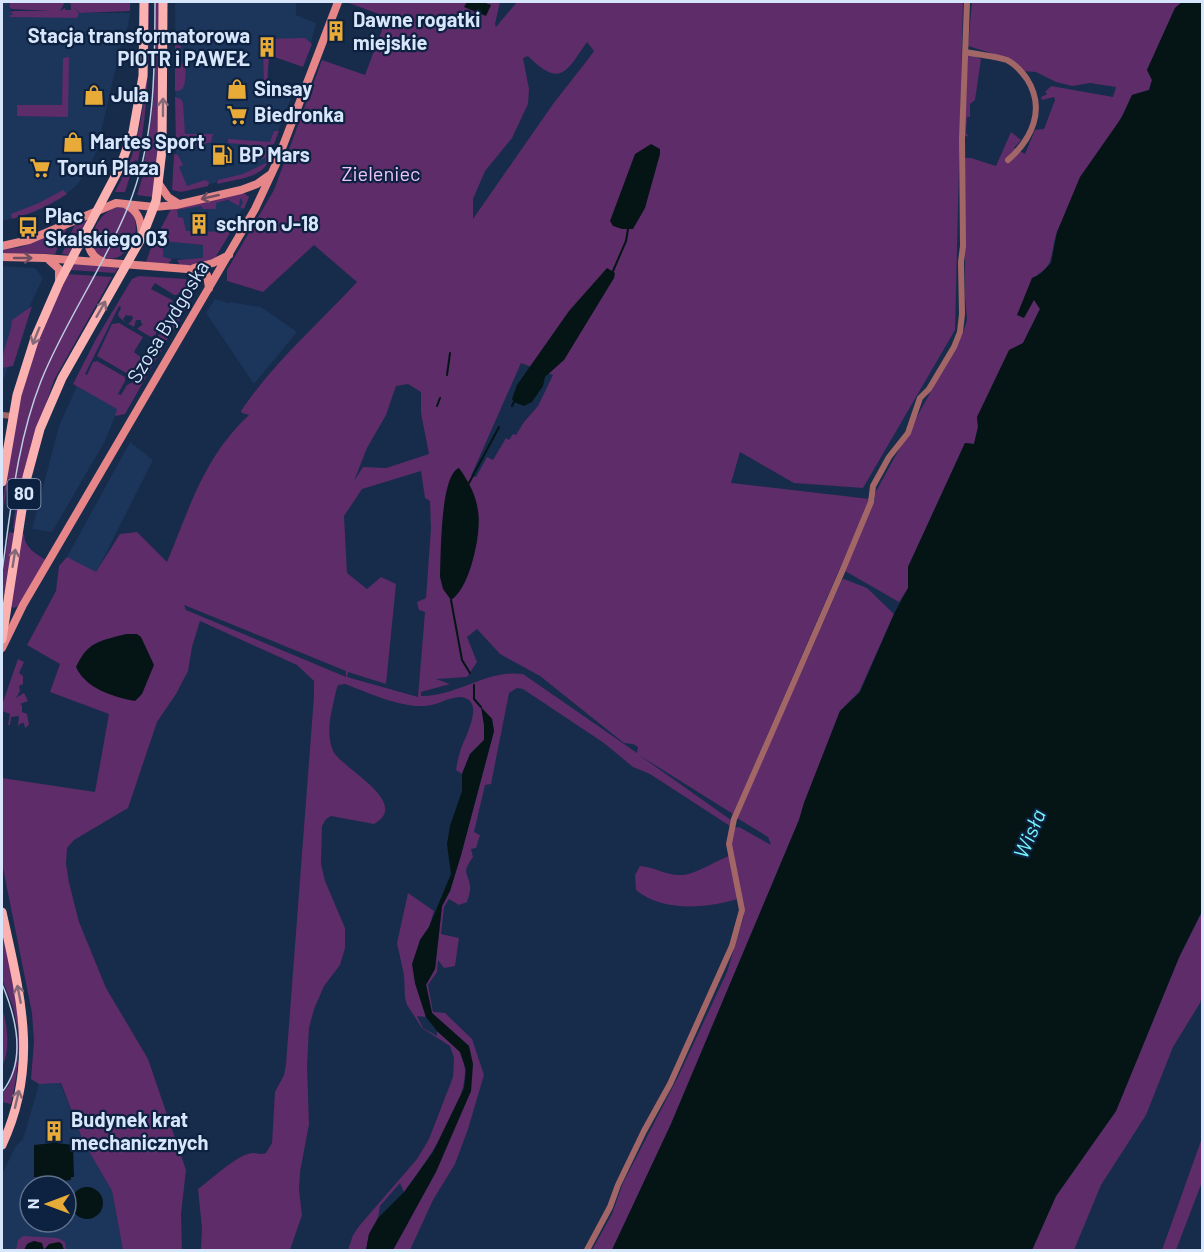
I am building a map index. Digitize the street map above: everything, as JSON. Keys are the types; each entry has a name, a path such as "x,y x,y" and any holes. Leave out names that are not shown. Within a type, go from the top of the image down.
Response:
{"main road":[{"name":"80","path":"2,482 13,416 25,366 35,338 71,260 124,158 137,117 144,67 144,2"},
{"name":"80","path":"2,639 4,608 26,479 40,429 62,378 142,237 154,207 159,184 163,141 163,2"},
{"path":"2,912 20,995 25,1035 19,1091 2,1145"}],"street":[{"name":"Szosa Bydgoska","path":"2,648 23,605 255,209 273,171 337,2"},
{"path":"587,1251 610,1207 639,1141 670,1084 732,946 742,910 729,844 734,819 841,574 870,502 873,486 908,433 918,401 945,365 960,332 963,246 962,139 967,2"},
{"path":"966,52 1007,60 1025,76 1035,94 1037,109 1031,133 1025,144 1008,160"},
{"path":"2,246 30,240 98,210 120,203 154,207 180,204 241,190 257,184 273,171"},
{"path":"159,184 168,197 180,204"},
{"path":"241,190 252,196 255,209"},
{"path":"120,203 136,211 140,218 142,237"},
{"path":"86,232 94,257 106,263"},
{"path":"187,269 207,265 229,255"},
{"path":"2,257 187,269 204,273 208,278 209,288"},
{"path":"45,258 54,262 59,269 60,283"},
{"path":"2,415 13,416"},
{"path":"4,608 18,609 23,605"}],"shaded area":[{"path":"2,2 10,2 11,13 130,13 97,150 88,170 77,185 60,199 35,212 2,221"},
{"path":"175,2 296,2 296,15 316,23 311,43 270,44 267,85 293,93 265,165 243,176 186,190 176,180"},
{"path":"249,197 223,245 174,240 175,210"},
{"path":"163,241 203,245 203,258 196,260 163,258"},
{"path":"2,266 35,268 43,278 2,379"},
{"path":"215,299 261,307 297,332 254,384 206,313"},
{"path":"77,386 118,409 105,441 52,532 32,529 59,426"},
{"path":"130,442 153,460 96,573 67,557"},
{"path":"60,1083 83,1141 112,1191 123,1250 2,1250 2,1174 16,1146 23,1139 39,1084"}],"green space":[{"path":"10,2 65,2 60,11 65,8 71,10 69,2 130,2 130,11 80,13 73,6 79,13 77,18 10,17 14,15 10,12 14,11 51,11 12,9"},
{"path":"148,2 148,81 142,140 138,161 135,160 125,192 115,192 126,171 139,131 145,94"},
{"path":"156,2 159,2 159,148 152,197 137,195 147,162 144,161 153,102"},
{"name":"Zieleniec","path":"346,2 500,2 496,27 517,2 963,2 955,330 863,488 794,483 740,452 731,483 870,499 733,814 639,755 731,820 733,828 650,774 633,767 604,743 523,689 517,688 509,693 491,784 485,785 474,832 480,835 476,848 471,849 473,857 466,870 470,888 467,902 459,905 449,899 444,907 441,934 459,938 455,966 444,968 438,960 437,972 428,985 433,1012 445,1013 472,1039 484,1075 455,1164 433,1200 410,1250 393,1250 471,1091 469,1046 432,1013 426,984 435,969 442,906 450,891 461,855 494,731 492,719 482,709 484,740 470,754 462,774 456,770 472,721 472,705 468,699 456,697 429,706 414,706 384,699 345,684 338,685 329,728 333,751 371,786 385,806 384,815 374,824 331,816 322,826 321,864 325,881 345,928 345,948 340,965 324,986 309,1028 307,1067 309,1124 299,1190 302,1215 290,1250 201,1250 202,1228 198,1189 239,1158 252,1153 266,1153 272,1143 275,1092 284,1075 286,1064 314,681 297,665 200,621 188,671 157,722 128,808 74,840 67,848 66,864 69,883 79,922 106,988 148,1059 186,1170 181,1214 182,1250 123,1250 112,1191 83,1141 61,1083 39,1084 31,1079 34,1041 32,1013 2,863 2,778 95,792 109,714 50,692 60,664 27,645 56,591 59,566 67,557 96,572 120,534 137,532 167,562 191,502 209,465 220,448 249,415 241,411 267,376 357,282 314,245 263,292 227,281 227,270 274,190 322,60 365,75 387,17","holes":["587,42 594,51 553,104 473,219 473,199 485,171 512,138 528,104 529,89 523,58 528,56 548,72 556,74 569,67","521,363 553,375 538,406 516,435 513,434 509,440 506,438 493,460 487,457 476,477 471,476","408,384 421,392 421,413 429,454 386,468 363,467 354,481 367,448 386,415 396,386","421,471 425,498 430,501 431,528 426,598 417,602 419,610 425,612 418,697 347,677 348,672 386,684 396,584 381,577 367,589 347,573 344,516 362,489","184,605 346,671 346,677 186,610","477,629 500,654 540,676 624,743 638,747 637,753 523,674 497,675 447,692 421,696 421,692 450,684 436,679 467,677 477,662 467,637"]},
{"path":"972,2 1182,2 1175,8 1147,70 1152,80 1149,90 1132,95 1058,230 1048,266 1038,274 1034,299 1040,309 1023,343 977,417 978,427 974,444 965,443 908,567 908,588 899,602 845,571 875,499 874,495 963,333 967,320 965,158 996,166 1011,132 1021,140 1014,148 1025,154 1035,130 1044,129 1055,100 1054,97 1042,100 1041,97 1047,94 1045,92 1051,86 1113,97 1116,87 1090,83 1072,86 1056,82 1036,72 1022,71 1013,60 968,46"},
{"path":"177,38 177,45 181,48 177,48 177,55 181,56 181,63 185,64 186,76 183,88 175,91 175,41"},
{"path":"305,38 312,44 303,67 269,55 267,85 269,86 268,90 264,89 263,39"},
{"path":"968,54 981,59 975,100 970,104 970,117 967,117 966,133 969,137 964,135"},
{"path":"69,57 68,117 17,116 17,105 62,105 63,58"},
{"path":"175,97 181,99 183,103 185,134 213,134 211,142 192,147 176,141"},
{"path":"274,131 279,131 274,144 271,145 273,147 271,155 263,169 247,177 217,184 218,180 243,174 266,163 260,151 266,147 228,143 228,139 270,142"},
{"path":"174,154 178,155 183,165 179,167 187,186 205,180 209,182 208,186 181,192 172,190"},
{"path":"63,190 67,194 54,202 12,219 11,214"},
{"path":"244,193 249,197 244,209 240,207 243,203 241,198 239,206 228,200 216,203 216,209 203,209 201,206 177,210 178,217 183,218 186,231 228,232 239,214 241,215 215,258 191,266 180,265 177,260 203,258 203,245 163,241 163,257 172,259 168,264 146,262 152,245 171,209"},
{"path":"116,207 128,211 135,219 136,230 126,251 117,257 106,258 95,251 94,231 100,219"},
{"path":"87,219 69,255 62,254 75,224"},
{"path":"67,228 55,254 2,253 2,250 21,247"},
{"path":"74,263 118,267 115,273 70,270"},
{"path":"68,274 112,277 54,380 27,461 15,529 13,528 18,492 6,490 2,521 2,507 19,401 36,343"},
{"path":"139,276 186,279 194,295 167,340 161,341 156,339 184,292 181,291 174,295 155,283 151,289 172,300 173,304 155,335 151,337 137,329 143,324 141,320 136,320 134,327 127,323 130,323 133,318 131,315 126,315 123,319 125,322 119,317 121,308 119,306 85,374 87,375 93,362 97,361 125,377 118,394 121,395 127,385 133,382 133,377 97,356 112,324 119,323 143,337 134,352 144,360 155,344 162,349 125,414 115,416 117,409 73,384 96,339 132,279"},
{"path":"32,306 13,366 2,368 12,320"},
{"path":"9,532 14,533 2,601 2,578"},
{"path":"21,534 24,534 31,550 46,560 18,606 14,608 11,606"},
{"path":"842,580 867,588 894,614 859,692 840,711 799,820 671,1124 612,1250 592,1250 612,1214 623,1183 679,1075 727,972 744,916 741,898 701,906 660,902 636,890 635,875 640,866 669,874 685,875 729,856 733,828 739,827 771,845 768,837 737,818"},
{"path":"18,659 24,662 19,673 23,676 23,684 19,686 20,691 16,698 24,693 28,701 20,704 22,712 27,714 29,725 25,728 24,723 18,726 19,716 11,717 10,725 8,725 10,714 2,711"},
{"path":"408,893 434,911 429,927 420,940 415,983 426,1017 417,1016 423,1028 437,1036 437,1031 461,1054 465,1069 463,1087 448,1125 425,1163 404,1192 400,1183 380,1206 378,1218 369,1234 366,1250 348,1250 353,1235 360,1225 417,1159 429,1139 453,1077 454,1058 450,1046 422,1028 405,998 404,975 397,943"},
{"path":"1202,912 1202,994 1200,1003 1173,1047 1146,1115 1101,1185 1074,1250 1032,1250 1056,1196 1116,1111 1178,960"},
{"path":"2,936 13,978 18,1020 19,1040 18,1061 11,1104 2,1102 2,1094 9,1085 14,1070 18,1031 13,1007 2,979"},
{"path":"2,1008 7,1029 7,1052 2,1067"},
{"path":"1202,1138 1202,1182 1176,1250 1162,1250"},
{"path":"23,1236 58,1238 65,1242 66,1250 59,1243 53,1243 44,1249 35,1241 30,1242 24,1250 16,1250 18,1240"}],"water":[{"path":"467,2 483,2 491,5 486,16 464,7"},
{"name":"Wisła","path":"1182,2 1202,2 1202,911 1180,955 1116,1111 1056,1196 1032,1250 612,1250 671,1124 799,820 840,711 860,692 894,614 908,588 908,567 965,443 974,444 978,427 977,417 1009,350 1023,343 1040,309 1034,300 1024,318 1017,315 1032,278 1040,274 1051,263 1057,232 1080,177 1122,117 1132,95 1149,90 1152,80 1147,70 1175,8"},
{"path":"651,144 660,149 660,154 645,208 633,229 613,226 610,221 635,154"},
{"path":"607,268 615,273 614,278 564,360 545,377 543,386 532,402 524,406 514,402 512,399 517,385 569,311"},
{"path":"459,468 476,500 479,520 469,573 458,594 451,600 443,589 440,577 441,535 448,485"},
{"path":"126,634 137,634 141,637 154,665 142,694 135,701 109,694 93,686 86,681 76,667 85,652 96,643"},
{"path":"481,707 492,719 494,731 461,855 450,891 442,906 435,969 426,985 432,1013 469,1046 473,1064 471,1091 436,1172 393,1250 366,1250 369,1234 378,1218 405,1191 433,1152 464,1088 466,1070 460,1052 437,1031 426,1017 415,983 412,964 420,940 429,927 451,874 447,844 450,826 462,791 462,774 470,754 484,740"},
{"path":"54,1139 57,1143 73,1145 74,1174 34,1174 34,1145 52,1143"},
{"path":"87,1187 98,1192 103,1203 98,1214 87,1219 78,1215 78,1191"},
{"path":"34,1241 42,1243 44,1250 24,1250 27,1244"},
{"path":"59,1242 64,1250 44,1250 49,1244"}],"waterway":[{"path":"613,271 626,241 628,229"},
{"path":"447,375 450,353"},
{"path":"437,406 440,398"},
{"path":"512,406 514,402"},
{"path":"469,483 499,427"},
{"path":"451,600 462,660 470,673"},
{"path":"474,685 474,699 481,707"}],"tram line":[{"path":"2,572 20,451 33,404 51,359 108,251 128,207 144,157 154,80 155,2"},
{"path":"2,984 15,1024 17,1039 15,1067 2,1092"}],"place":[{"name":"Dawne rogatki miejskie","path":"336,31"},
{"name":"Stacja transformatorowa PIOTR i PAWEŁ","path":"267,47"},
{"name":"Sinsay","path":"237,89"},
{"name":"Jula","path":"94,95"},
{"name":"Biedronka","path":"237,115"},
{"name":"Martes Sport","path":"73,142"},
{"name":"BP Mars","path":"222,155"},
{"name":"Toruń Plaza","path":"40,168"},
{"name":"schron J-18","path":"199,224"},
{"name":"Plac Skalskiego 03","path":"28,227"},
{"name":"Budynek krat mechanicznych","path":"54,1131"}]}
